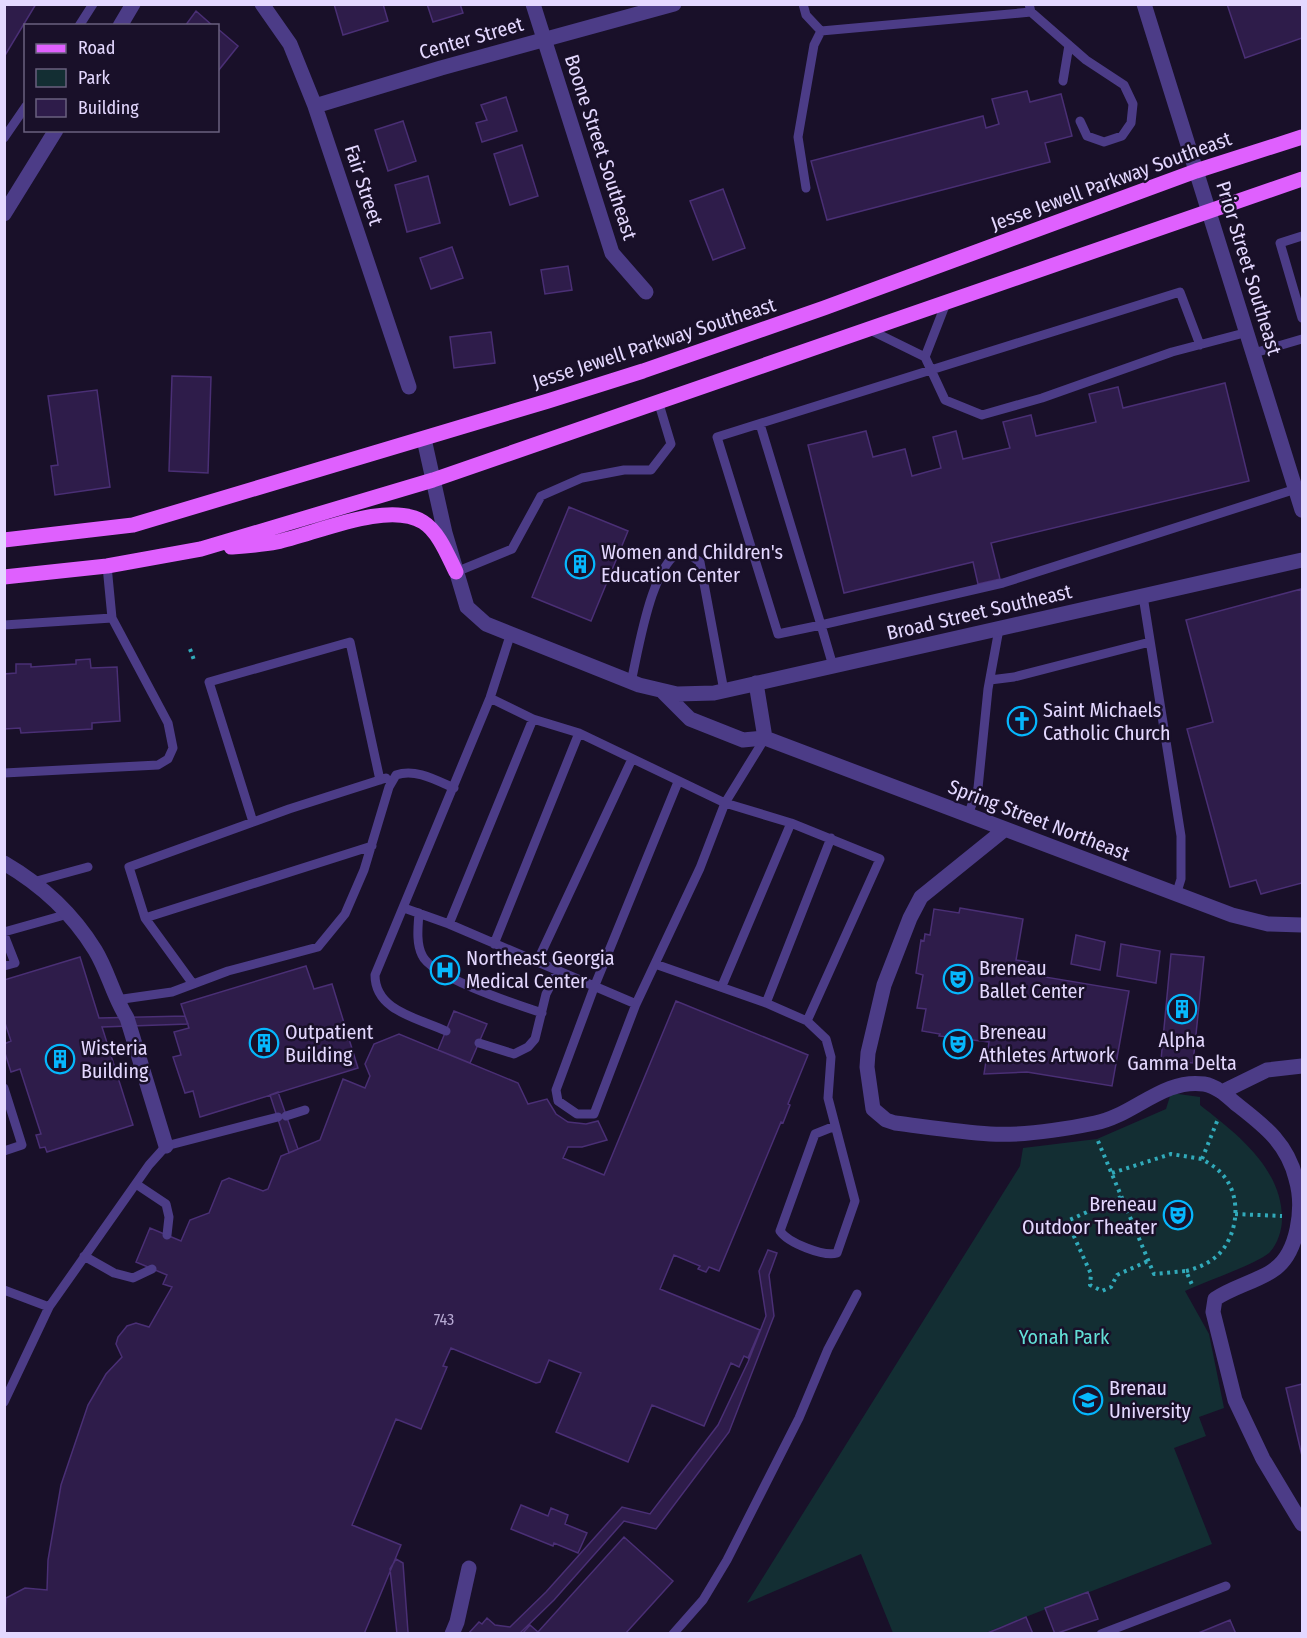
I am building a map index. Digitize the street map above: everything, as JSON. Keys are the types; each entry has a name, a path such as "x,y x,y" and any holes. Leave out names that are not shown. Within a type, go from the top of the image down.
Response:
{"main road":[{"name":"Jesse Jewell Parkway Southeast","path":"4,540 133,525 424,440 655,368 1197,171 1302,137"},
{"path":"201,549 433,480 659,404 1302,179"},
{"path":"4,577 107,566 201,549 276,542 380,516 405,515 424,523 436,536 456,572"}],"street":[{"path":"121,24 133,4"},
{"name":"Fair Street","path":"262,4 290,44 315,106 409,387"},
{"name":"Boone Street Southeast","path":"533,4 612,253 646,292"},
{"name":"Center Street","path":"315,106 674,4"},
{"name":"Prior Street Southeast","path":"1144,4 1297,484 1302,510"},
{"path":"4,214 55,132"},
{"name":"Spring Street Northeast","path":"424,440 467,608 486,624 510,636 663,692 690,718 743,740 765,738 1232,915 1268,924 1302,925"},
{"name":"Broad Street Southeast","path":"663,692 693,695 724,691 1302,560"},
{"path":"756,683 765,738"},
{"path":"1004,830 921,897 910,918 884,985 868,1053 868,1078 873,1109 886,1120 895,1123 992,1134 1043,1131 1097,1123 1139,1107 1171,1087 1204,1084 1222,1092 1266,1125 1293,1168 1302,1198 1295,1236 1286,1255 1274,1270 1215,1299 1213,1312 1235,1400 1263,1459 1302,1524"},
{"path":"4,863 33,882 68,914 96,951 116,1000 127,1018 166,1146"},
{"path":"1222,1092 1268,1070 1302,1066"},
{"path":"452,1634 457,1622 469,1568"}],"lane":[{"path":"80,24 93,4"},
{"path":"803,4 806,15 820,31"},
{"path":"820,31 1030,8 1069,45 1124,85 1133,104 1131,123 1122,136 1104,142 1087,136 1080,120"},
{"path":"806,188 798,137 814,45 820,31"},
{"path":"1063,81 1069,45"},
{"path":"4,138 24,109"},
{"path":"1302,236 1280,243 1302,318"},
{"path":"1200,345 1180,292 932,372 717,437 778,634 1003,583 1297,484"},
{"path":"925,357 945,303"},
{"path":"870,330 925,357 945,400 982,415 1042,398 1200,345 1248,332"},
{"path":"1254,353 1302,339"},
{"path":"456,572 512,549 541,496 582,478 624,470 651,470 671,444 659,404"},
{"path":"760,424 833,666"},
{"path":"632,682 655,586 667,561 675,552 684,550 700,561 724,691"},
{"path":"4,773 158,765 168,759 173,748 168,723 112,618 107,566"},
{"path":"1143,596 1181,836 1181,879 1176,895"},
{"path":"4,625 112,618"},
{"path":"968,815 978,788 990,680 999,629"},
{"path":"446,1031 387,1004 378,996 375,975 490,698 510,636"},
{"path":"253,822 209,682 350,642 380,780"},
{"path":"990,680 1014,677 1150,642"},
{"path":"490,698 533,719 579,733 678,782 725,802 791,823 880,859 807,1021"},
{"path":"449,924 533,719"},
{"path":"494,944 579,733"},
{"path":"678,782 595,986 556,1090 558,1101 577,1114 594,1114 636,1004 700,868 725,802 765,738"},
{"path":"537,962 632,759"},
{"path":"193,984 145,918 129,867 405,771 454,788"},
{"path":"116,1000 172,992 228,971 318,947 345,914 372,846 389,787 396,775"},
{"path":"722,986 791,823"},
{"path":"766,1003 831,838"},
{"path":"145,918 372,846"},
{"path":"33,882 88,867"},
{"path":"404,908 449,924 636,1004"},
{"path":"419,913 418,936 422,957 437,972 496,997 542,1012"},
{"path":"4,966 15,963 4,933 68,914"},
{"path":"655,964 766,1003 807,1021 826,1039 831,1057 828,1098 855,1201 837,1253 830,1255 785,1239 780,1232 815,1134 835,1126"},
{"path":"479,1043 514,1054 528,1047 535,1039 546,994 558,971"},
{"path":"4,1088 22,1145 4,1150"},
{"path":"4,1402 49,1307 136,1184 166,1146 305,1110"},
{"path":"136,1184 166,1204 169,1217 167,1235"},
{"path":"84,1256 114,1273 133,1278 152,1269"},
{"path":"4,1290 49,1307"},
{"path":"673,1634 703,1600 727,1560 799,1418 828,1348 857,1294"},
{"path":"1101,1634 1226,1586"}],"path":[{"path":"190,650 194,660"},
{"path":"1202,1160 1218,1119"},
{"path":"1097,1139 1154,1274 1186,1271 1202,1266 1219,1255 1234,1227 1235,1214 1232,1190 1221,1173 1202,1160 1171,1154 1155,1157 1112,1173"},
{"path":"1121,1197 1067,1221 1091,1274 1090,1285 1102,1291 1111,1287 1117,1275 1148,1261"},
{"path":"1235,1214 1299,1215"},
{"path":"1186,1271 1193,1287"}],"green space":[{"name":"Yonah Park","path":"1171,1093 1200,1097 1200,1105 1242,1140 1255,1154 1266,1168 1274,1184 1280,1201 1282,1219 1278,1237 1269,1253 1185,1291 1209,1334 1224,1408 1199,1417 1206,1436 1174,1448 1212,1544 985,1633 893,1633 861,1554 747,1603 1020,1166 1023,1148 1097,1139 1166,1109"}],"building":[{"path":"4,4 36,4 4,57"},
{"path":"334,4 383,4 388,21 343,35"},
{"path":"427,4 460,4 463,13 433,22"},
{"path":"1227,4 1302,4 1302,38 1245,58"},
{"path":"196,11 211,24 186,24"},
{"path":"219,30 238,46 219,70"},
{"path":"1027,91 1030,102 1061,94 1072,136 1045,143 1050,162 827,220 811,161 983,116 986,128 999,124 992,99"},
{"path":"506,97 517,131 482,142 476,123 487,120 481,105"},
{"path":"403,121 416,161 388,171 375,130"},
{"path":"522,145 538,196 510,205 494,154"},
{"path":"428,176 440,223 407,232 395,185"},
{"path":"723,189 745,248 713,260 690,201"},
{"path":"452,247 463,278 431,289 420,258"},
{"path":"568,266 572,290 545,294 541,270"},
{"path":"491,332 495,363 454,368 450,337"},
{"path":"172,376 211,377 208,473 169,471"},
{"path":"1225,383 1249,481 991,543 1000,579 978,584 973,562 844,593 808,445 866,431 873,457 905,449 912,476 941,468 933,437 956,431 963,459 1010,448 1003,422 1031,415 1036,436 1096,422 1089,394 1118,387 1123,408"},
{"path":"97,390 110,487 55,495 51,466 58,465 48,396"},
{"name":"Women and Children's Education Center","path":"569,507 628,531 591,621 532,597"},
{"path":"1301,589 1302,883 1261,894 1256,880 1230,887 1187,729 1213,722 1186,620"},
{"path":"90,659 91,668 117,667 120,721 92,723 92,729 21,733 20,728 4,729 4,674 16,673 16,664 31,664 31,667 76,664 76,660"},
{"path":"960,908 1023,919 1016,960 1029,962 1027,974 1129,991 1112,1086 1027,1072 984,1074 989,1042 939,1036 940,1034 922,1031 926,1009 917,1008 923,975 916,973 921,940 924,941 925,934 930,935 934,909 959,913"},
{"path":"1076,935 1105,942 1100,970 1071,964"},
{"path":"1121,944 1160,951 1156,983 1117,976"},
{"name":"Alpha Gamma Delta","path":"1171,954 1204,957 1193,1063 1161,1060"},
{"name":"Wisteria Building","path":"80,957 99,1018 185,1016 188,1024 102,1027 133,1125 47,1152 45,1147 40,1148 36,1135 41,1134 20,1069 11,1072 4,1050 4,1044 11,1041 4,1020 4,980"},
{"name":"Outpatient Building","path":"306,966 314,989 332,984 358,1068 200,1117 193,1091 185,1093 173,1057 181,1055 174,1032 189,1028 181,1004"},
{"path":"676,1001 808,1055 788,1104 790,1105 783,1123 781,1122 719,1271 709,1267 706,1272 698,1269 700,1266 674,1255 660,1289 760,1330 748,1358 744,1356 739,1367 731,1363 704,1426 652,1405 628,1462 556,1432 581,1373 549,1360 540,1382 536,1383 451,1348 443,1366 447,1367 421,1429 396,1419 352,1525 401,1545 364,1634 4,1634 6,1598 25,1588 47,1590 48,1560 61,1485 88,1405 106,1374 122,1357 116,1344 118,1337 127,1326 136,1323 149,1327 172,1287 163,1284 167,1275 136,1262 150,1228 181,1241 190,1220 209,1213 222,1181 229,1178 263,1191 268,1189 281,1156 320,1140 343,1079 365,1088 370,1076 365,1064 374,1044 399,1034 518,1083 528,1104 547,1099 556,1114 568,1122 586,1124 598,1121 607,1140 582,1147 568,1147 563,1158 604,1175"},
{"path":"454,1011 487,1024 470,1063 438,1050"},
{"path":"278,1092 298,1149 289,1153 270,1095"},
{"path":"768,1250 777,1253 769,1275 774,1316 729,1432 656,1529 624,1521 554,1600 519,1634 468,1634 479,1622 482,1624 487,1618 495,1625 510,1627 546,1592 622,1507 650,1514 718,1425 748,1362 766,1316 759,1271"},
{"path":"1302,1384 1302,1456 1286,1388"},
{"path":"521,1505 548,1516 551,1508 568,1515 565,1524 587,1533 578,1553 554,1543 553,1546 511,1529"},
{"path":"624,1537 673,1581 625,1634 522,1634 530,1625 538,1632"},
{"path":"396,1559 403,1563 408,1632 411,1634 397,1634 390,1569"},
{"path":"1088,1592 1098,1619 1055,1634 1045,1608"},
{"path":"1026,1617 1033,1634 985,1634 1000,1628"},
{"path":"1230,1620 1236,1634 1196,1634"}],"place":[{"name":"Women and Children's Education Center","path":"580,564"},
{"name":"Saint Michaels Catholic Church","path":"1022,721"},
{"name":"Northeast Georgia Medical Center","path":"445,970"},
{"name":"Breneau Ballet Center","path":"958,979"},
{"name":"Alpha Gamma Delta","path":"1182,1009"},
{"name":"Outpatient Building","path":"264,1043"},
{"name":"Breneau Athletes Artwork","path":"958,1044"},
{"name":"Wisteria Building","path":"60,1059"},
{"name":"Breneau Outdoor Theater","path":"1178,1215"},
{"name":"Brenau University","path":"1088,1400"}]}
